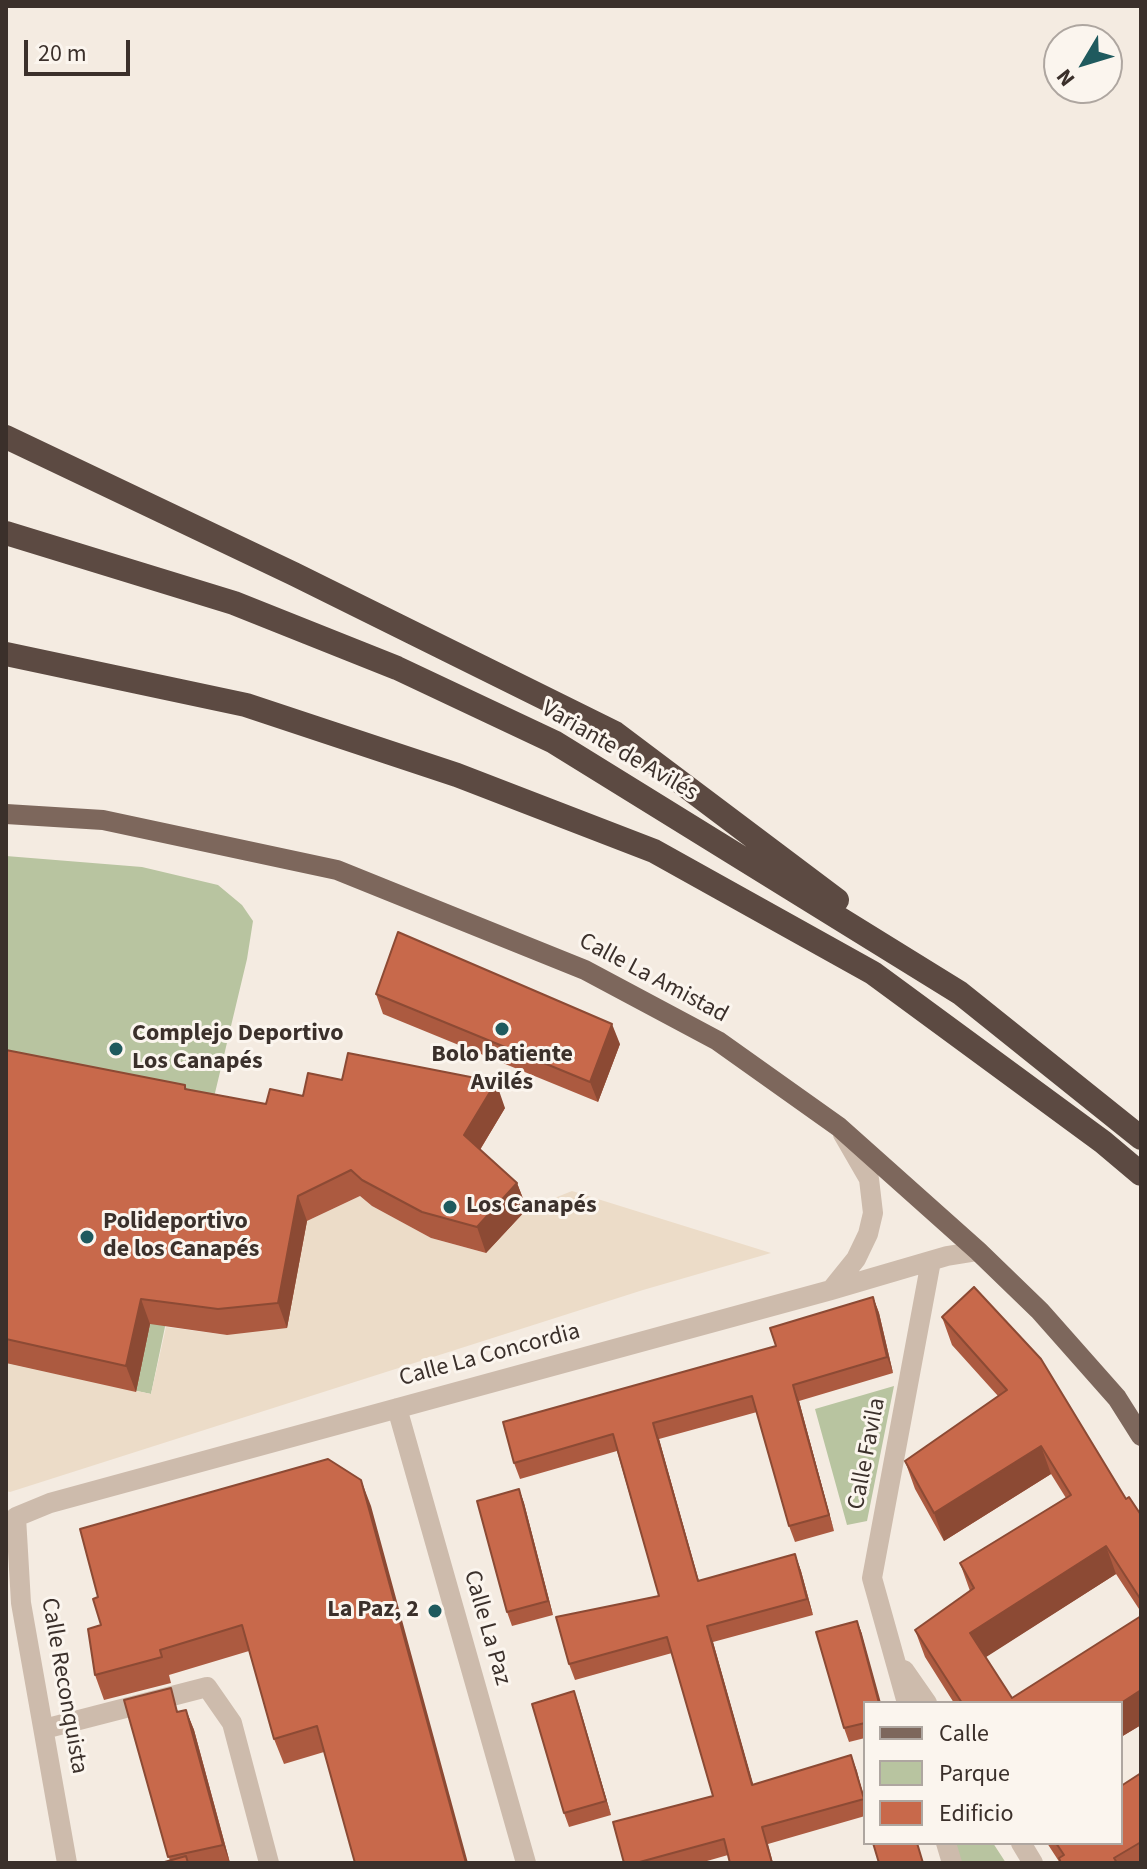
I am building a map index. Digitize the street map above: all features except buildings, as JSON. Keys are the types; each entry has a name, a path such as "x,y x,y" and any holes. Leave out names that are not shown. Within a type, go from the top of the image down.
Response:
{"highway":[{"path":"6,437 294,574 615,733 960,993"},
{"name":"Variante de Avilés","path":"6,533 234,603 397,668 554,742 960,993 1141,1138"},
{"path":"6,654 246,705 457,775 654,851 873,973 1103,1142 1141,1174"}],"main road":[{"name":"Calle La Amistad","path":"6,814 103,820 337,870 585,970 718,1041 839,1127 978,1251 1040,1311 1117,1398 1141,1436"}],"street":[{"path":"831,1290 856,1259 868,1234 873,1213 869,1179 839,1127"},
{"name":"Calle La Concordia","path":"11,1516 947,1256 978,1251"},
{"name":"Calle Favila","path":"906,1701 872,1578 931,1261"},
{"name":"Calle La Paz","path":"397,1408 526,1863"},
{"name":"Calle Reconquista","path":"11,1516 21,1603 67,1863"},
{"name":"Calle Favila","path":"894,1655 926,1701"},
{"path":"44,1729 207,1687 232,1723 269,1863"},
{"path":"1022,1845 1033,1863"}],"green space":[{"name":"Complejo Deportivo Los Canapés","path":"6,856 142,867 218,885 242,905 253,921 151,1394 6,1363"},
{"path":"894,1386 867,1521 847,1525 815,1409"},
{"path":"953,1845 994,1845 1006,1863 958,1863"}],"shaded area":[{"path":"572,1191 771,1253 643,1290 6,1491 6,1363 151,1394 166,1327 227,1335 307,1221 360,1196 372,1206 431,1238 486,1253 527,1209"}],"place":[{"name":"Bolo batiente Avilés","path":"502,1029"},
{"name":"Complejo Deportivo Los Canapés","path":"116,1049"},
{"name":"Los Canapés","path":"450,1207"},
{"name":"Polideportivo de los Canapés","path":"87,1237"},
{"name":"La Paz, 2","path":"435,1611"}]}
